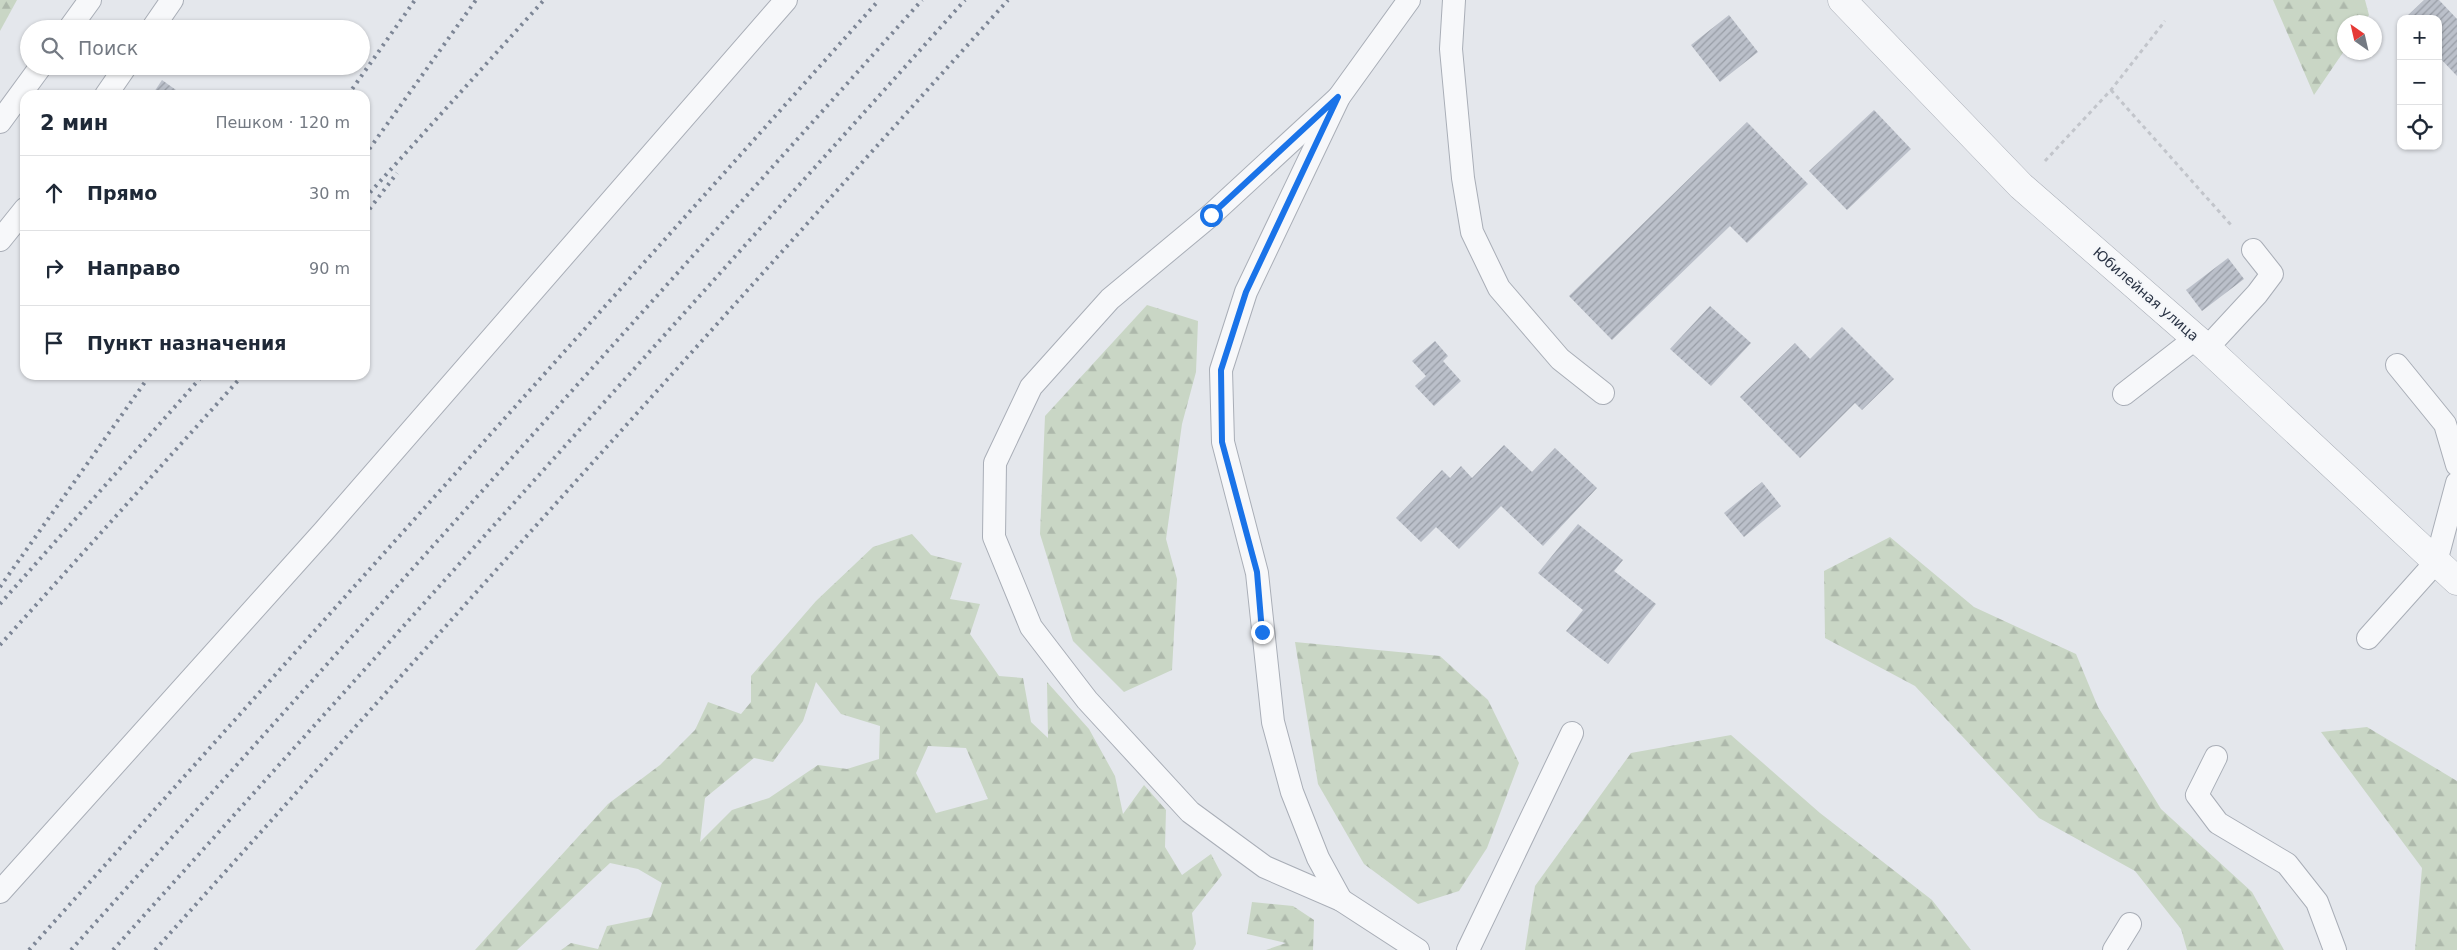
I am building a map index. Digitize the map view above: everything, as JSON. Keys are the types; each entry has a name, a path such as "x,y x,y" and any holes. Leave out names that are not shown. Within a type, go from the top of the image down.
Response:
{"street":[{"name":"Юбилейная улица","path":"1842,0 2021,186 2202,343 2457,581"}],"lane":[{"path":"76,20 90,0"},
{"path":"158,20 172,0"},
{"path":"0,892 324,531 786,0"},
{"path":"1409,0 1338,97 1211,215 1110,298 1031,388 994,463 994,537 1031,627 1088,700 1190,812 1265,867 1341,900 1418,950"},
{"path":"1454,0 1451,49 1463,178 1472,232 1499,288 1560,359 1603,393"},
{"path":"23,90 34,75"},
{"path":"109,90 120,75"},
{"path":"0,122 20,95"},
{"path":"1338,97 1246,292 1221,370 1222,442 1257,572 1273,722 1292,792 1318,858 1341,900"},
{"path":"0,240 20,215"},
{"path":"2124,394 2202,343 2257,294 2272,274 2252,250"},
{"path":"2397,365 2445,424 2457,465"},
{"path":"2368,638 2436,562 2457,483"},
{"path":"1468,950 1572,733"},
{"path":"2216,757 2197,795 2218,823 2286,864 2317,902 2335,950"},
{"path":"2114,950 2130,924"}],"path":[{"path":"2021,186 2111,90 2165,21"},
{"path":"2111,90 2252,250"}],"green space":[{"path":"0,0 17,0 0,31"},
{"path":"2273,0 2365,0 2369,15 2337,15 2338,60 2314,95"},
{"path":"1147,305 1198,321 1196,372 1182,424 1166,539 1177,579 1172,670 1124,692 1073,641 1040,534 1045,416"},
{"path":"912,534 931,555 962,563 950,599 980,604 970,634 999,676 1023,678 1031,722 1048,738 1047,682 1089,729 1115,776 1123,814 1144,785 1166,810 1165,847 1182,875 1211,854 1222,875 1192,913 1196,944 1193,950 561,950 571,943 598,949 607,926 651,917 662,883 638,869 610,863 517,950 475,950 608,804 660,765 695,730 708,702 741,714 751,702 751,676 816,601 873,547","holes":["816,682 841,714 880,726 879,759 847,769 818,765 769,798 732,810 700,842 705,798 754,758 773,762 803,721","928,746 966,748 988,799 936,813 916,773"]},
{"path":"1890,537 1974,607 2076,654 2098,707 2161,809 2252,892 2284,950 2187,950 2181,929 2135,871 2039,818 1915,686 1825,638 1824,571"},
{"path":"1295,642 1440,656 1488,700 1519,763 1487,848 1459,891 1418,904 1364,864 1318,784"},
{"path":"2367,727 2457,781 2457,950 2415,950 2422,868 2321,732"},
{"path":"1731,735 1820,813 1932,900 1971,950 1525,950 1535,886 1631,753"},
{"path":"1252,902 1293,906 1314,920 1313,950 1266,950 1286,943 1247,934"}],"building":[{"path":"2424,0 2439,0 2457,19 2457,76 2442,60 2442,15 2408,15"},
{"path":"1729,15 1758,52 1720,82 1691,45"},
{"path":"162,80 176,90 155,90"},
{"path":"1874,110 1911,149 1847,210 1809,171"},
{"path":"1747,122 1808,184 1747,243 1730,226 1612,340 1569,296"},
{"path":"2228,258 2244,279 2202,311 2186,290"},
{"path":"1710,306 1751,343 1711,386 1670,349"},
{"path":"1842,327 1894,379 1862,410 1855,403 1800,458 1740,397 1795,343 1810,359"},
{"path":"1435,341 1448,356 1443,361 1461,381 1434,406 1415,386 1426,376 1412,361"},
{"path":"1504,445 1532,472 1555,448 1597,488 1543,546 1501,506 1459,549 1436,527 1421,542 1396,518 1442,470 1450,478 1461,466 1472,478"},
{"path":"1762,482 1781,506 1744,537 1724,513"},
{"path":"1578,524 1623,560 1614,571 1656,604 1608,664 1566,631 1583,610 1538,573"}],"railway":[{"path":"370,64 415,0"},
{"path":"370,148 476,0"},
{"path":"370,192 544,0"},
{"path":"29,950 879,0"},
{"path":"71,950 922,0"},
{"path":"113,950 965,0"},
{"path":"155,950 1008,0"},
{"path":"352,90 362,75"},
{"path":"370,208 397,173"},
{"path":"0,587 146,380"},
{"path":"0,604 199,380"},
{"path":"0,645 238,380"}],"route":[{"path":"1211,215 1338,97 1246,292 1221,370 1222,442 1257,572 1262,632"}]}
